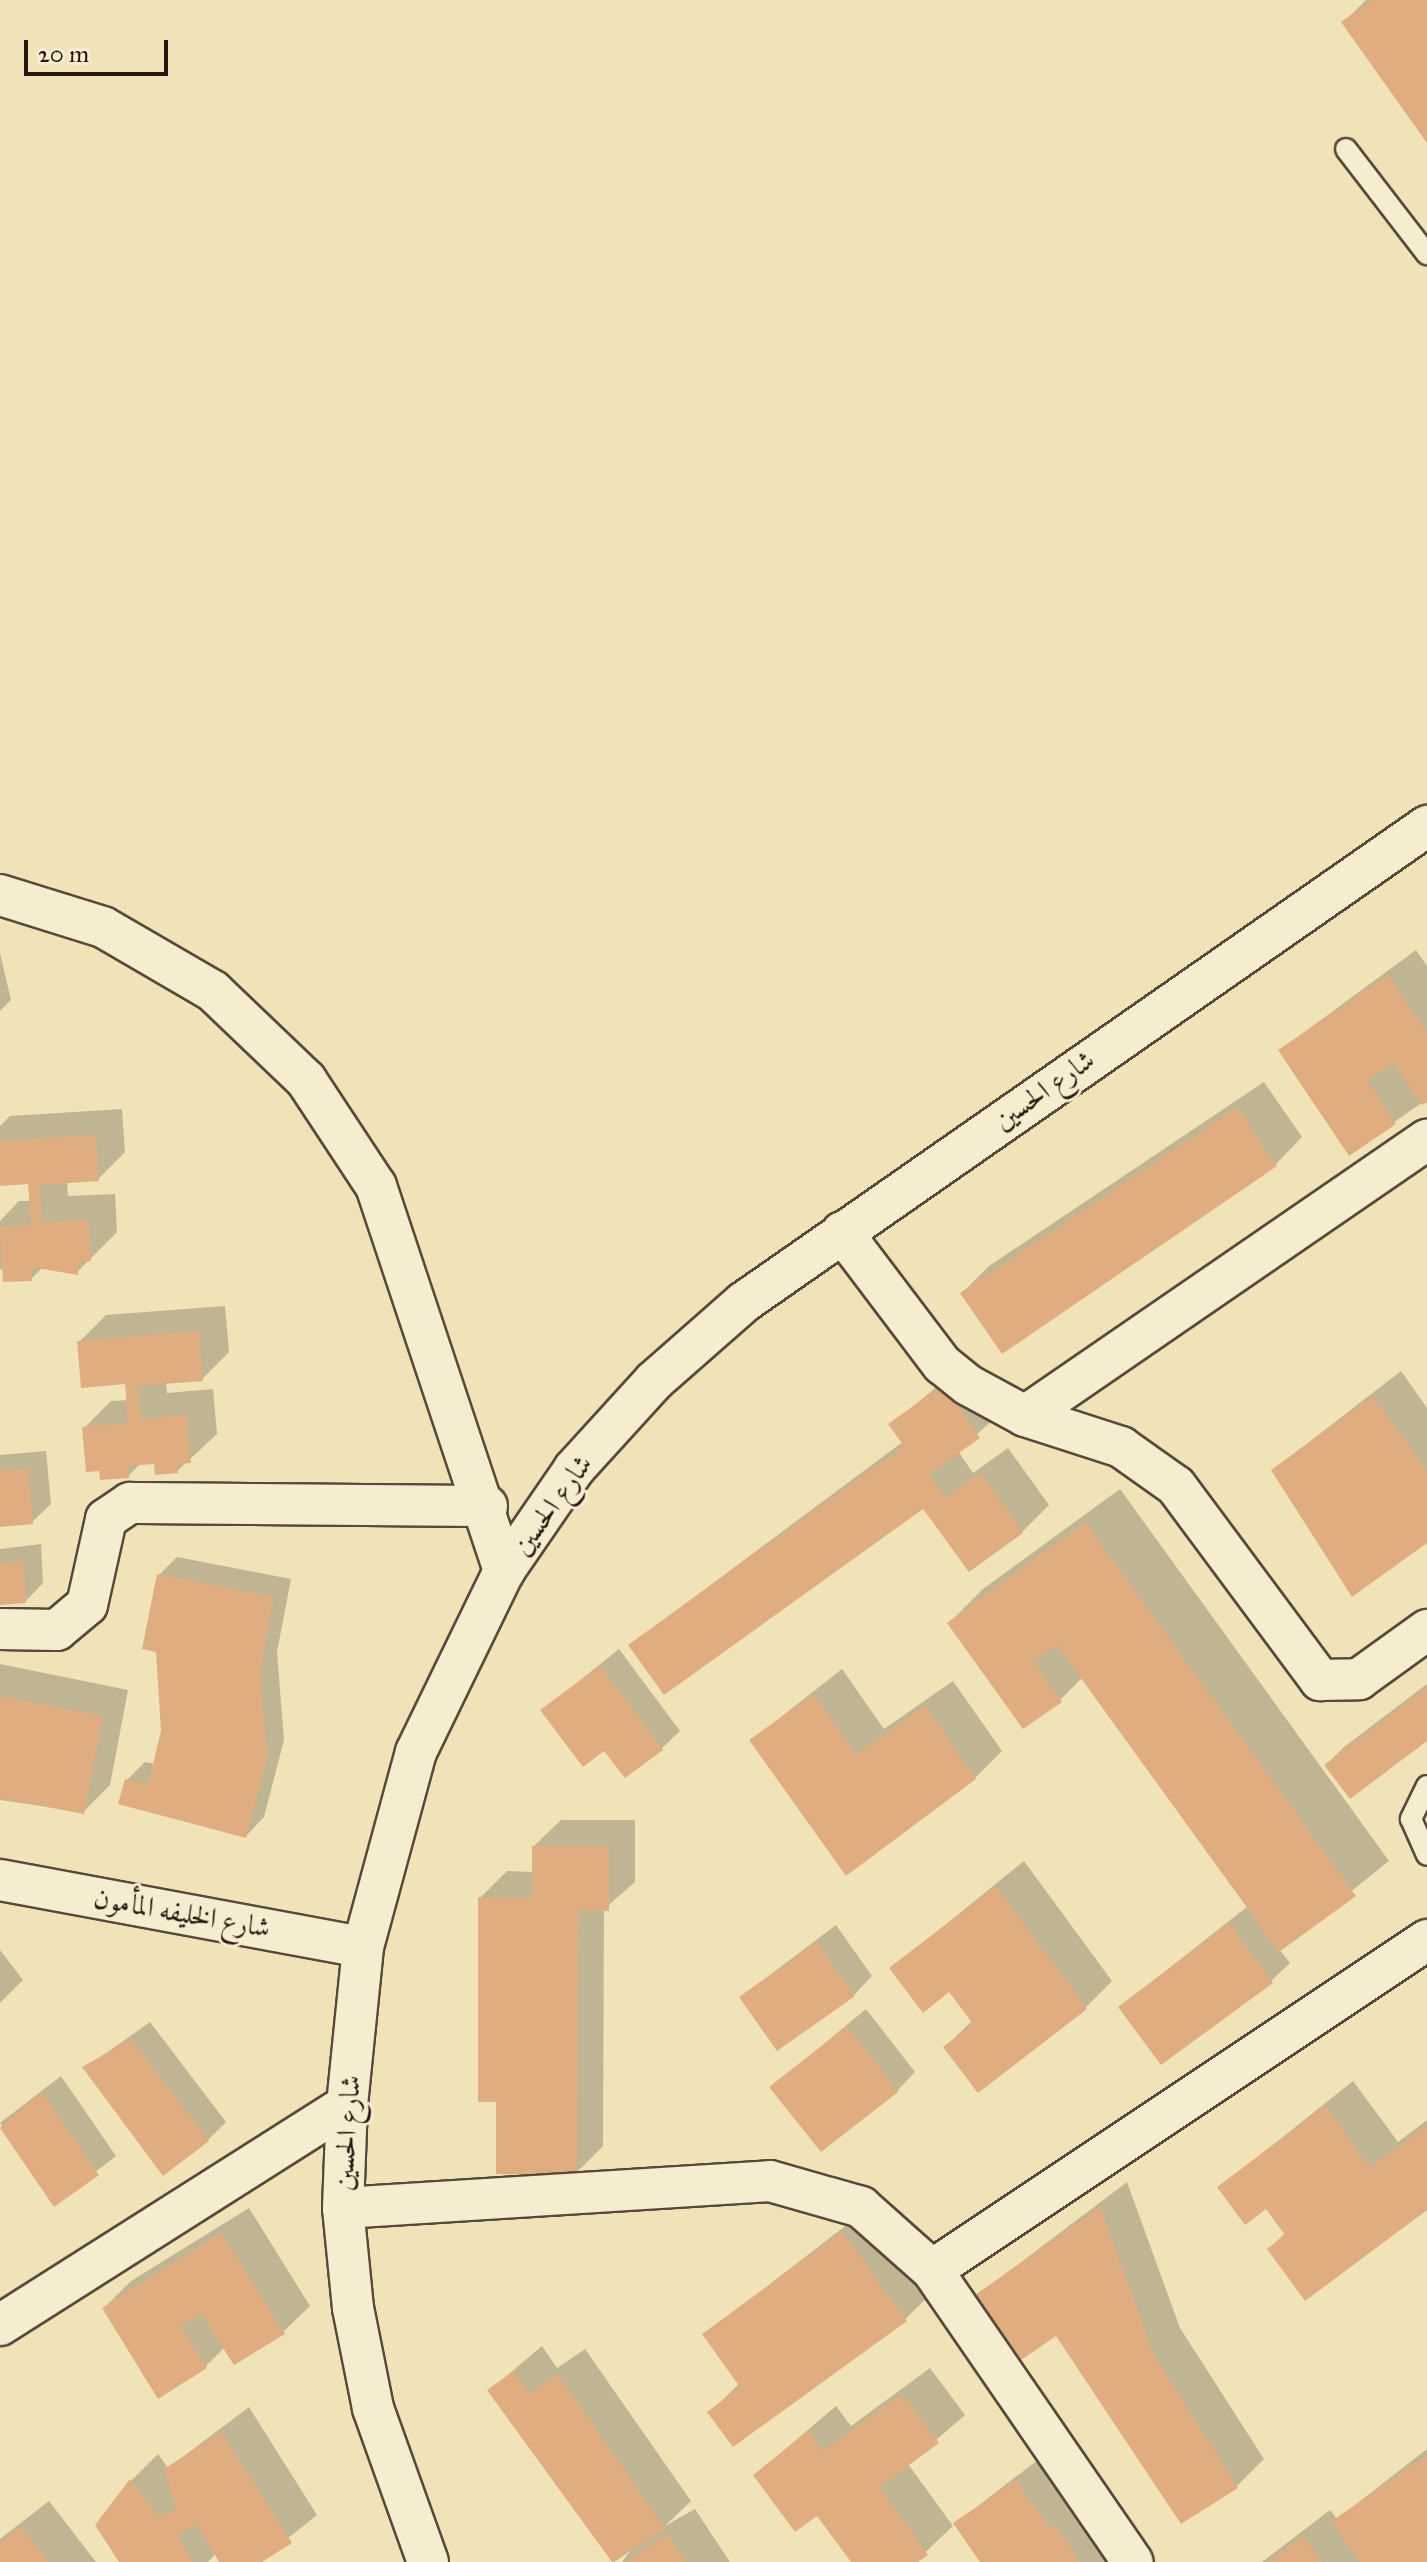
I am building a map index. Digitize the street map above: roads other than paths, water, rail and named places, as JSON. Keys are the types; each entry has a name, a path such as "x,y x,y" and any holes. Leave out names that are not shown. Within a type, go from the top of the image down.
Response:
{"street":[{"name":"شارع الحسين","path":"428,2562 373,2408 343,2208 347,2105 363,1947 416,1752 504,1571 574,1469 654,1381 744,1302 1427,826"},
{"path":"0,895 103,927 213,991 306,1080 376,1186 487,1506 504,1571"},
{"path":"1025,1416 1427,1140"},
{"path":"842,1232 942,1364 1025,1416 1121,1447 1176,1486 1320,1680 1359,1679 1427,1630"},
{"path":"0,1629 57,1630 87,1605 106,1519 130,1503 487,1506"},
{"name":"شارع الخليفه المأمون","path":"0,1880 363,1947"},
{"path":"932,2270 1427,1940"},
{"path":"0,2325 347,2105"},
{"path":"343,2208 770,2181 861,2207 932,2270 1133,2562"}],"lane":[{"path":"1346,149 1427,254"},
{"path":"1427,1786 1411,1819 1427,1855"}]}
